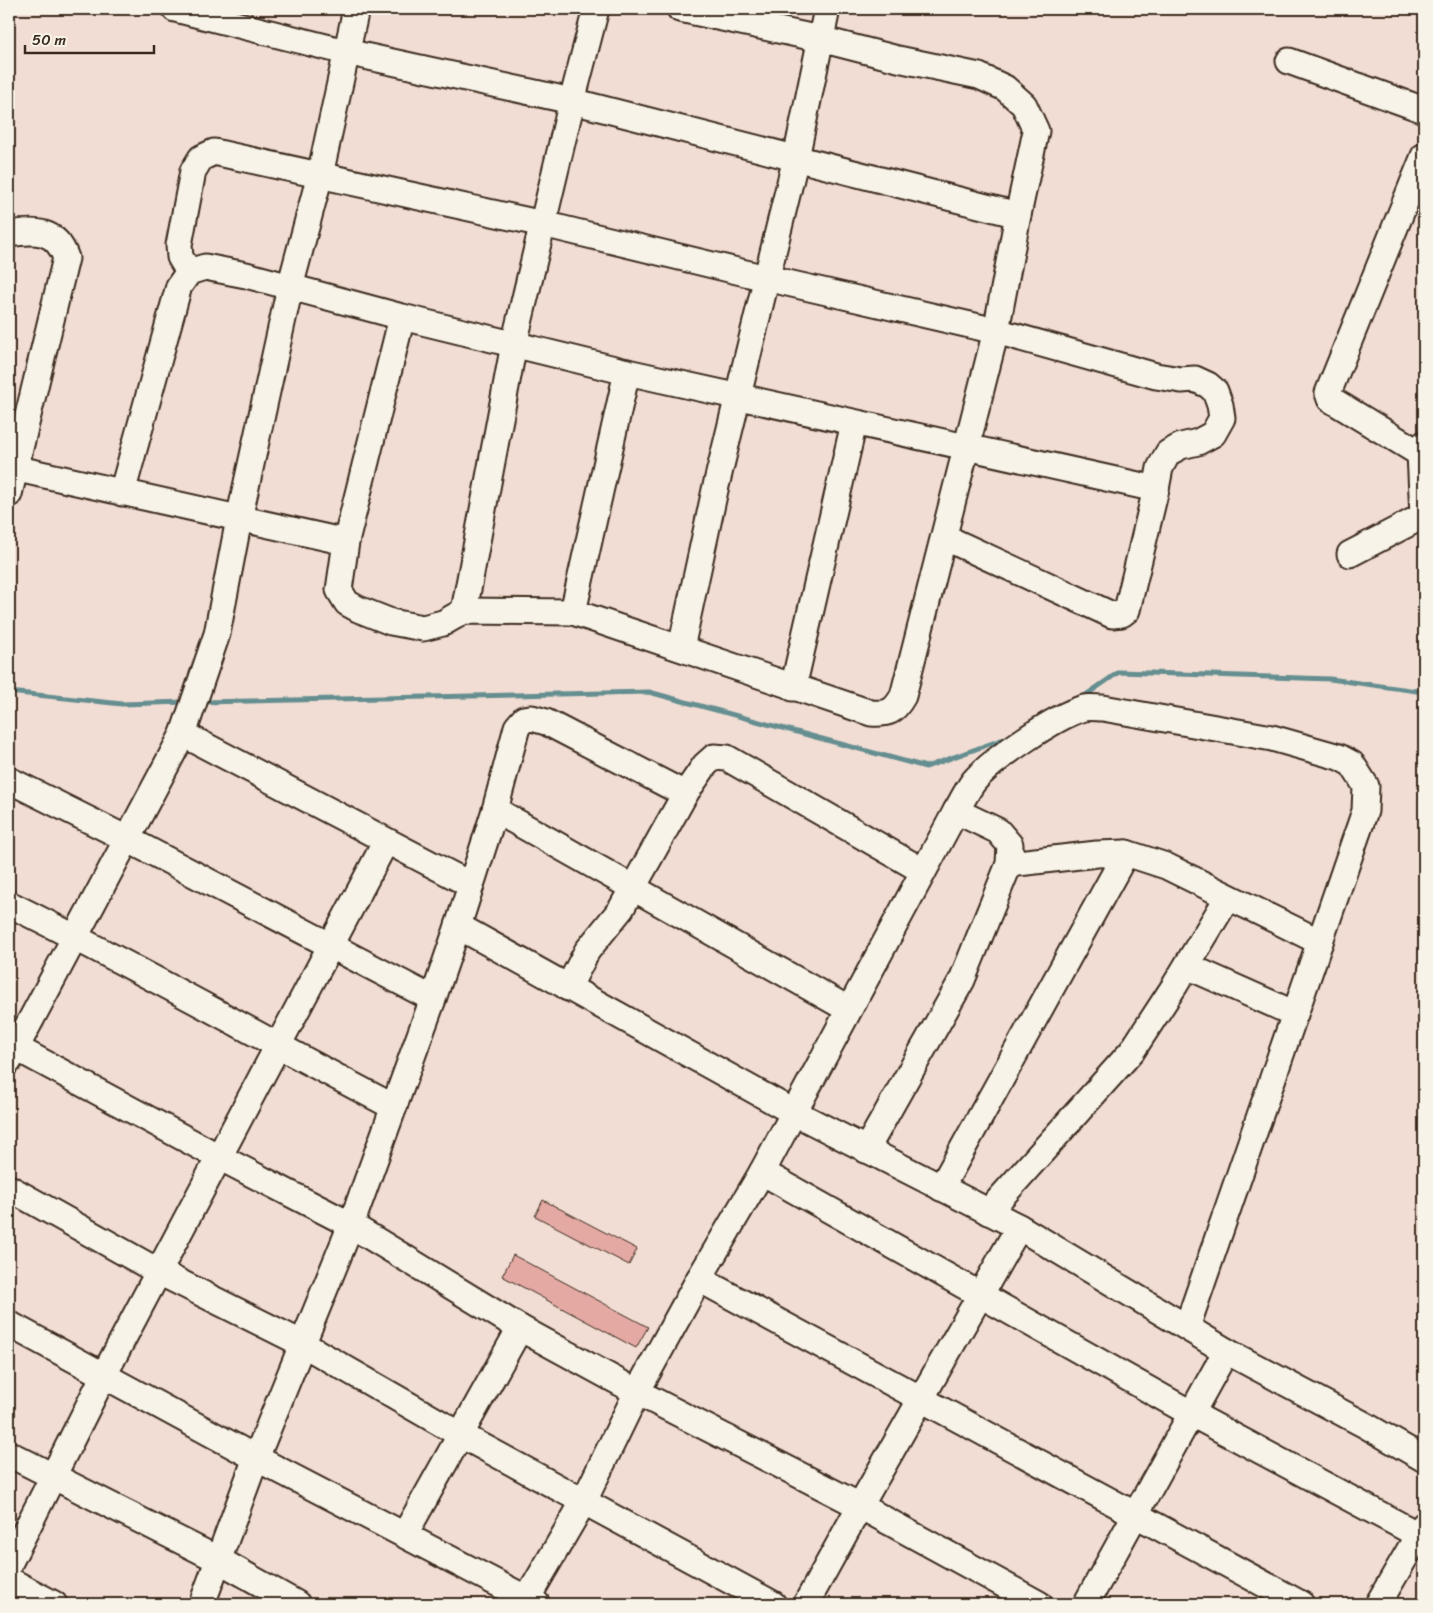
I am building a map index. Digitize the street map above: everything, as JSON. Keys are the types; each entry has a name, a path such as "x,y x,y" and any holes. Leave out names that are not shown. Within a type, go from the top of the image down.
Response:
{"street":[{"path":"175,9 346,52 572,100 1018,215"},
{"path":"356,9 320,175 290,286 239,520 218,634 183,734 75,937 11,1051 351,1225 520,1328 637,1392 860,1506 1039,1604"},
{"path":"464,611 514,344 572,100 596,9"},
{"path":"402,317 346,542 339,590 347,603 391,622 423,628 444,623 464,611 573,612 871,713 886,714 897,707 903,696 996,331 1036,131 1024,104 1005,88 979,76 680,9"},
{"path":"681,648 738,395 796,158 827,9"},
{"path":"1289,60 1424,110"},
{"path":"189,272 180,257 179,245 193,171 201,158 214,152 544,224 996,331 1156,376 1181,380 1195,379 1208,384 1215,392 1222,418 1212,434 1198,442 1181,446 1168,453 1160,468 1127,610 1122,614 1112,615 944,538"},
{"path":"1350,554 1424,516 1423,451 1330,398 1328,393 1424,156"},
{"path":"9,234 29,231 50,235 62,246 66,258 12,468 9,494"},
{"path":"122,493 179,286 189,272 205,267 246,275 402,317 627,372 738,395 854,423 1156,489"},
{"path":"573,612 627,372"},
{"path":"793,688 854,423"},
{"path":"12,468 239,520 346,542"},
{"path":"9,1324 256,1458 405,1534 530,1602 584,1501 637,1392 699,1279 762,1172 848,1009 956,810 974,781 1001,757 1036,733 1066,716 1085,708 1103,708 1272,738 1339,757 1352,764 1366,786 1365,811 1187,1327"},
{"path":"202,1604 256,1458 351,1225 433,1000 495,810 517,726 524,719 532,718 546,722 685,794"},
{"path":"183,734 471,885"},
{"path":"568,988 587,951 612,921 633,887 685,794 705,765 714,757 727,758 923,871"},
{"path":"9,780 127,839 433,1000"},
{"path":"495,810 848,1009"},
{"path":"866,1150 962,980 1010,864 1010,845 998,831 956,810"},
{"path":"9,1564 104,1375 386,841"},
{"path":"1010,864 1097,854 1126,853 1166,866 1320,942"},
{"path":"941,1188 1126,853"},
{"path":"988,1212 1132,1051 1187,966 1228,897"},
{"path":"9,904 75,937 278,1047 394,1107"},
{"path":"458,926 793,1112 1019,1228 1226,1351 1365,1425 1424,1459"},
{"path":"1187,966 1295,1014"},
{"path":"762,1172 1192,1414 1422,1532 1378,1604"},
{"path":"9,1188 159,1272 302,1344 461,1435 773,1604"},
{"path":"806,1604 1019,1228"},
{"path":"699,1279 1301,1604"},
{"path":"405,1534 520,1328"},
{"path":"1086,1604 1226,1351"},
{"path":"9,1454 219,1560 297,1604"},
{"path":"9,1580 54,1604"}],"building":[{"path":"543,1200 637,1249 629,1265 535,1216"},
{"path":"513,1255 648,1327 636,1348 502,1276"}],"waterway":[{"path":"1080,699 1119,672 1330,679 1424,692"},
{"path":"9,692 122,704 185,702"},
{"path":"201,702 649,692 926,767 1012,736"}]}
